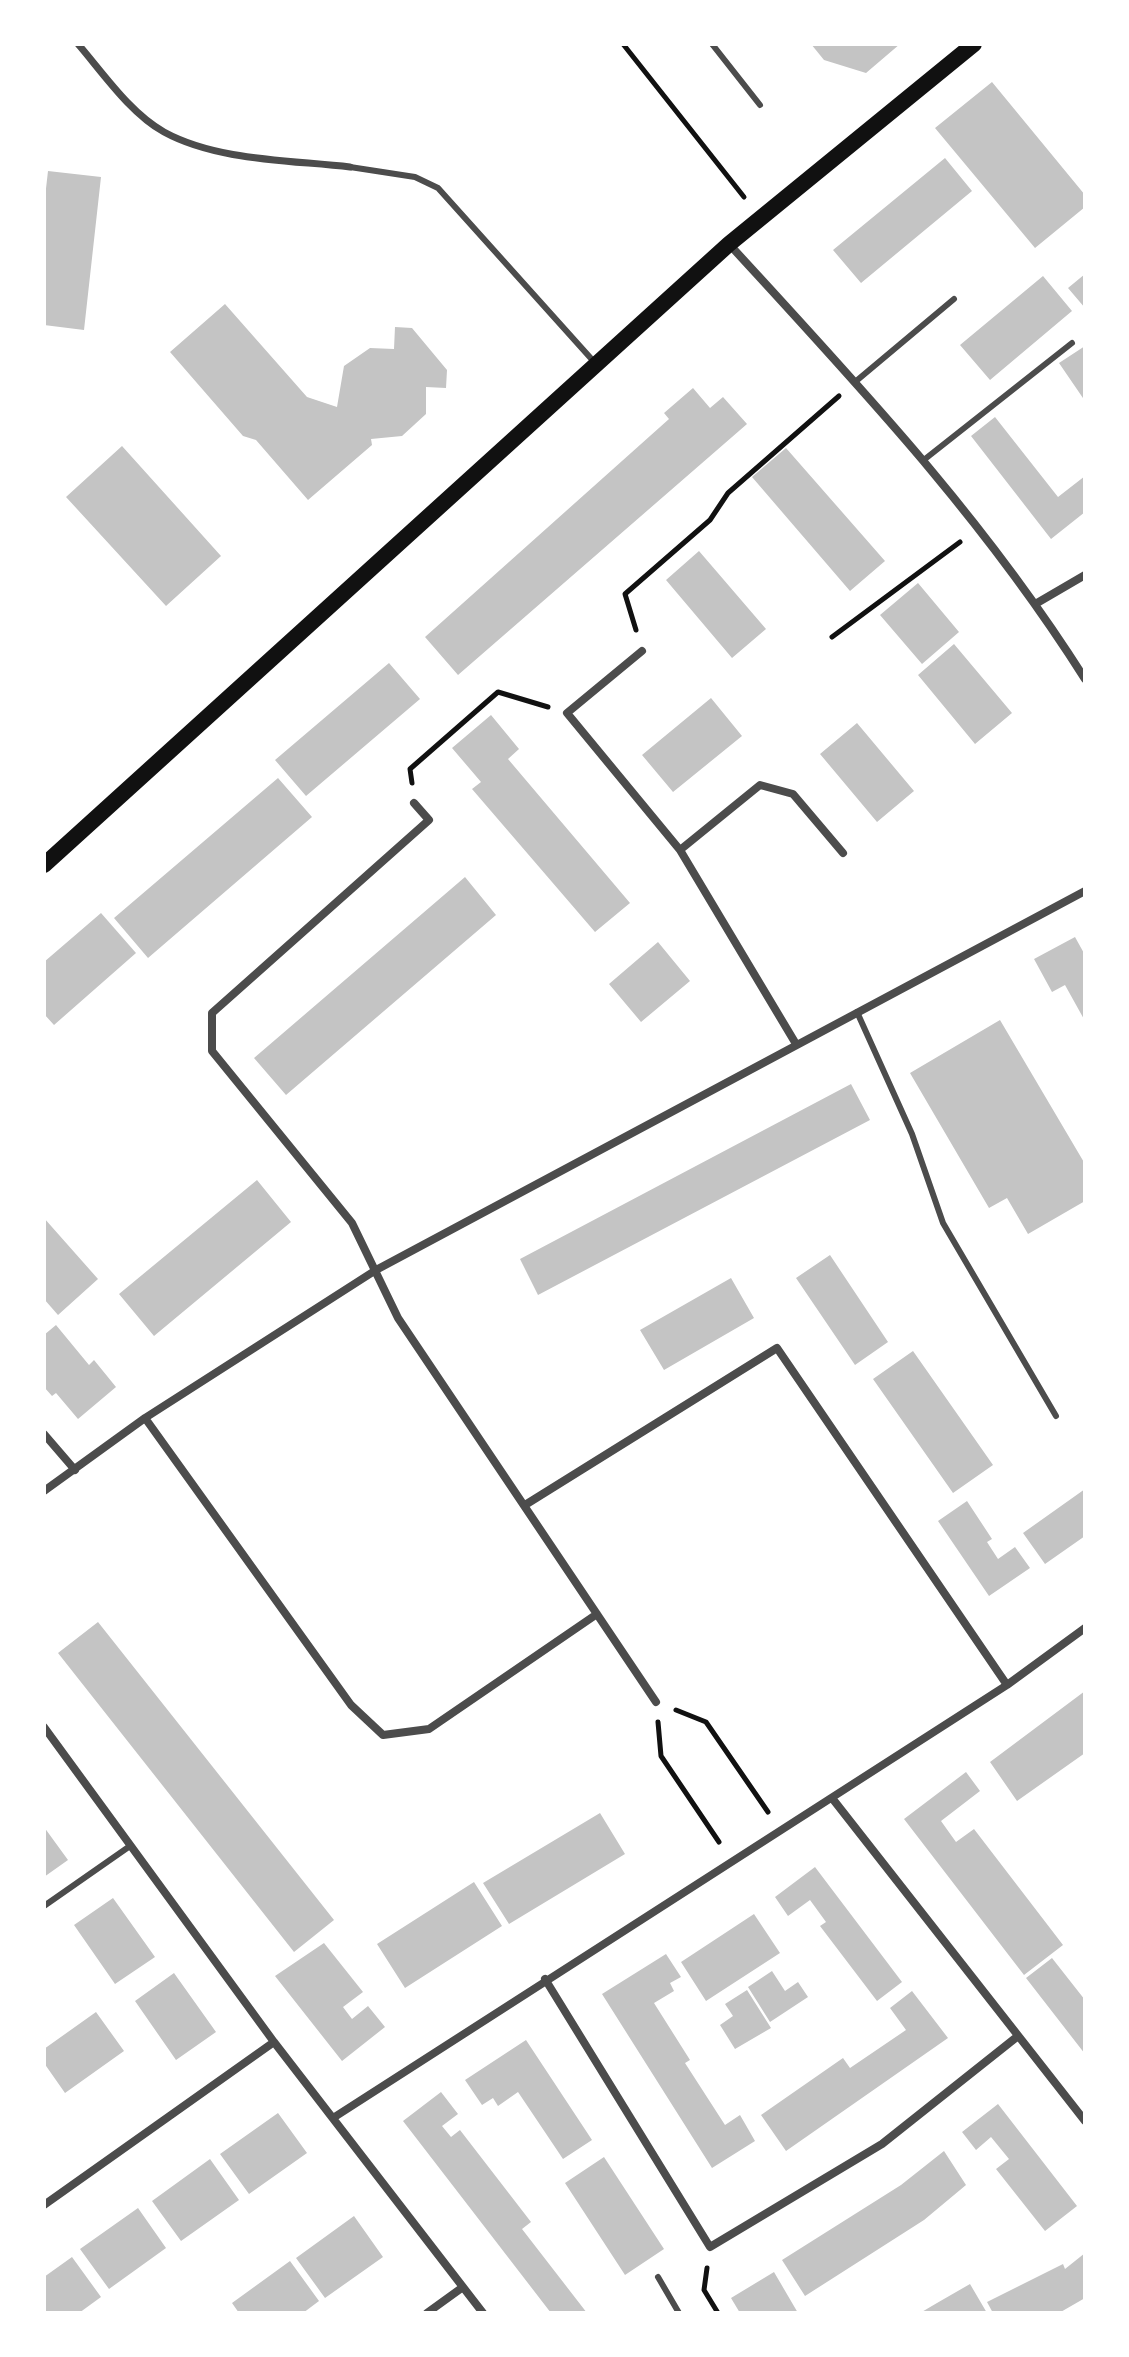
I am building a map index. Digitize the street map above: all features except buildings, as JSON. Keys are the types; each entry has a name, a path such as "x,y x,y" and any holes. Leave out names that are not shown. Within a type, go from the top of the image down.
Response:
{"main road":[{"path":"44,865 729,244 974,44"}],"street":[{"path":"78,44 128,101 162,131 203,149 350,167"},
{"path":"729,244 925,459 1037,603 1085,679"},
{"path":"1037,603 1085,575"},
{"path":"642,651 567,713 680,850 796,1044"},
{"path":"680,850 760,785 793,794 843,853"},
{"path":"414,803 429,820 212,1013 212,1051 352,1223 398,1318 656,1702"},
{"path":"44,1491 145,1418 376,1270 1085,891"},
{"path":"525,1505 777,1348 1007,1685"},
{"path":"145,1418 351,1705 383,1735 429,1729 597,1614"},
{"path":"44,1434 75,1470"},
{"path":"333,2118 545,1979 782,1832 1007,1685 1085,1628"},
{"path":"44,1727 274,2042 483,2313"},
{"path":"832,1798 1085,2121"},
{"path":"545,1979 710,2247 882,2144 1018,2036"},
{"path":"44,2205 274,2042"},
{"path":"427,2313 463,2287"}],"lane":[{"path":"712,44 760,105"},
{"path":"350,167 415,177 438,188 596,364"},
{"path":"855,382 954,299"},
{"path":"925,459 1072,343"},
{"path":"857,1012 912,1134 943,1223 1056,1416"},
{"path":"44,1906 130,1846"},
{"path":"658,2277 679,2313"}],"path":[{"path":"623,44 760,217"},
{"path":"642,651 625,594 710,520 728,493 855,382"},
{"path":"832,637 980,527"},
{"path":"414,803 410,769 498,692 567,713"},
{"path":"733,1862 661,1756 656,1702 706,1722 782,1832"},
{"path":"710,2247 704,2290 718,2313"}]}
